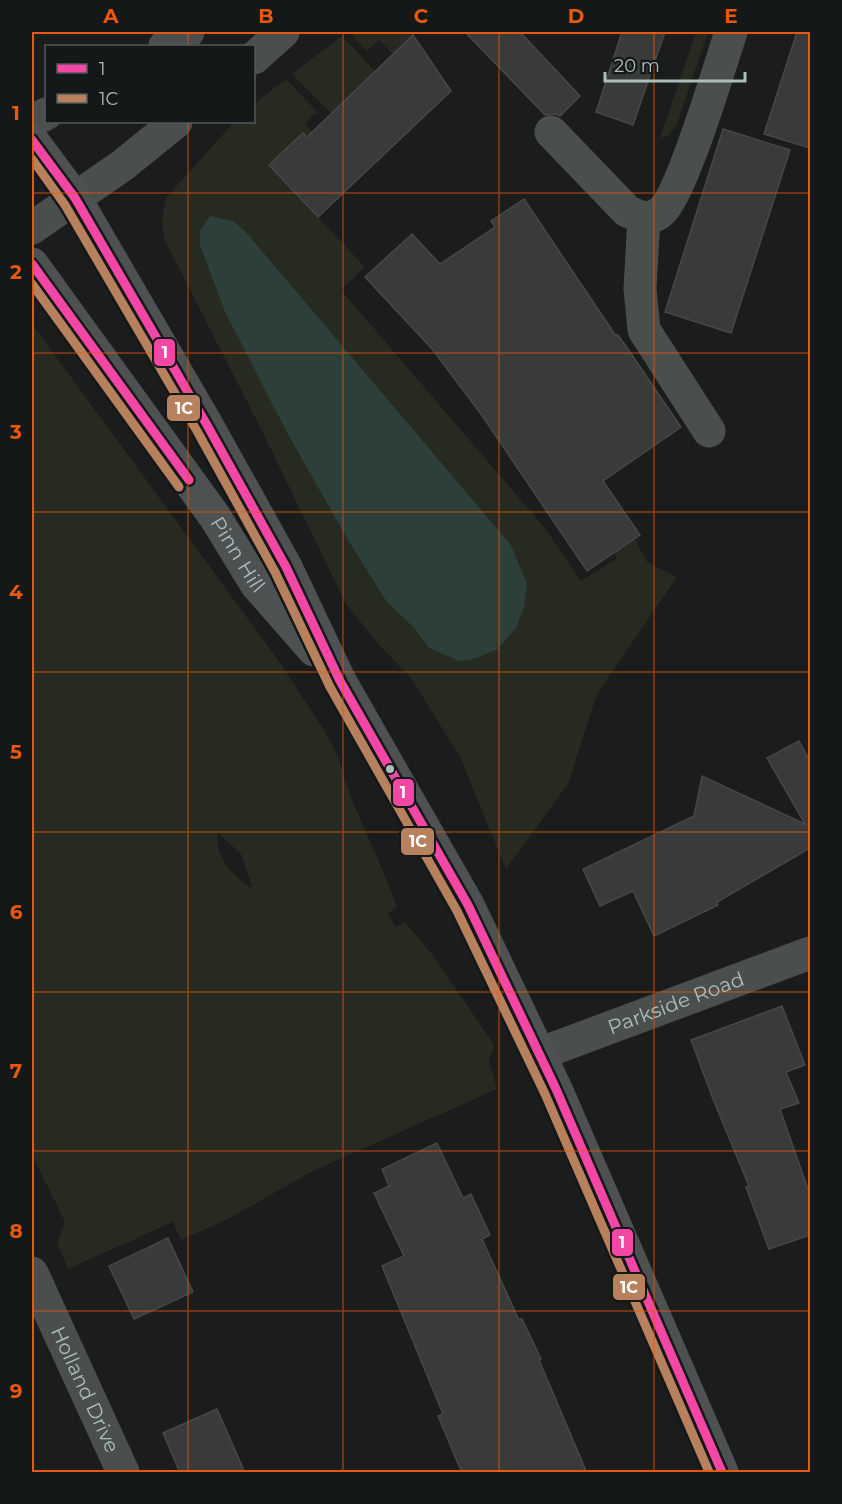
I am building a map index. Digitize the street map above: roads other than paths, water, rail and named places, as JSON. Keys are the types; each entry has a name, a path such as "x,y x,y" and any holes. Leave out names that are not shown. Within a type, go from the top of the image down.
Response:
{"main road":[{"name":"Pinn Hill","path":"32,140 75,198 137,303 286,567 340,681"},
{"name":"Pinn Hill","path":"32,264 215,517 256,584 340,681"},
{"path":"340,681 468,905 539,1054 722,1473"}],"street":[{"path":"167,45 188,32"},
{"path":"255,57 283,32"},
{"path":"551,132 627,211 644,218 658,214 668,205 679,181 731,32"},
{"path":"32,228 123,165 175,123"},
{"path":"644,218 640,290 644,330 710,431"},
{"name":"Parkside Road","path":"539,1054 810,953"},
{"name":"Holland Drive","path":"32,1273 123,1473"}]}
